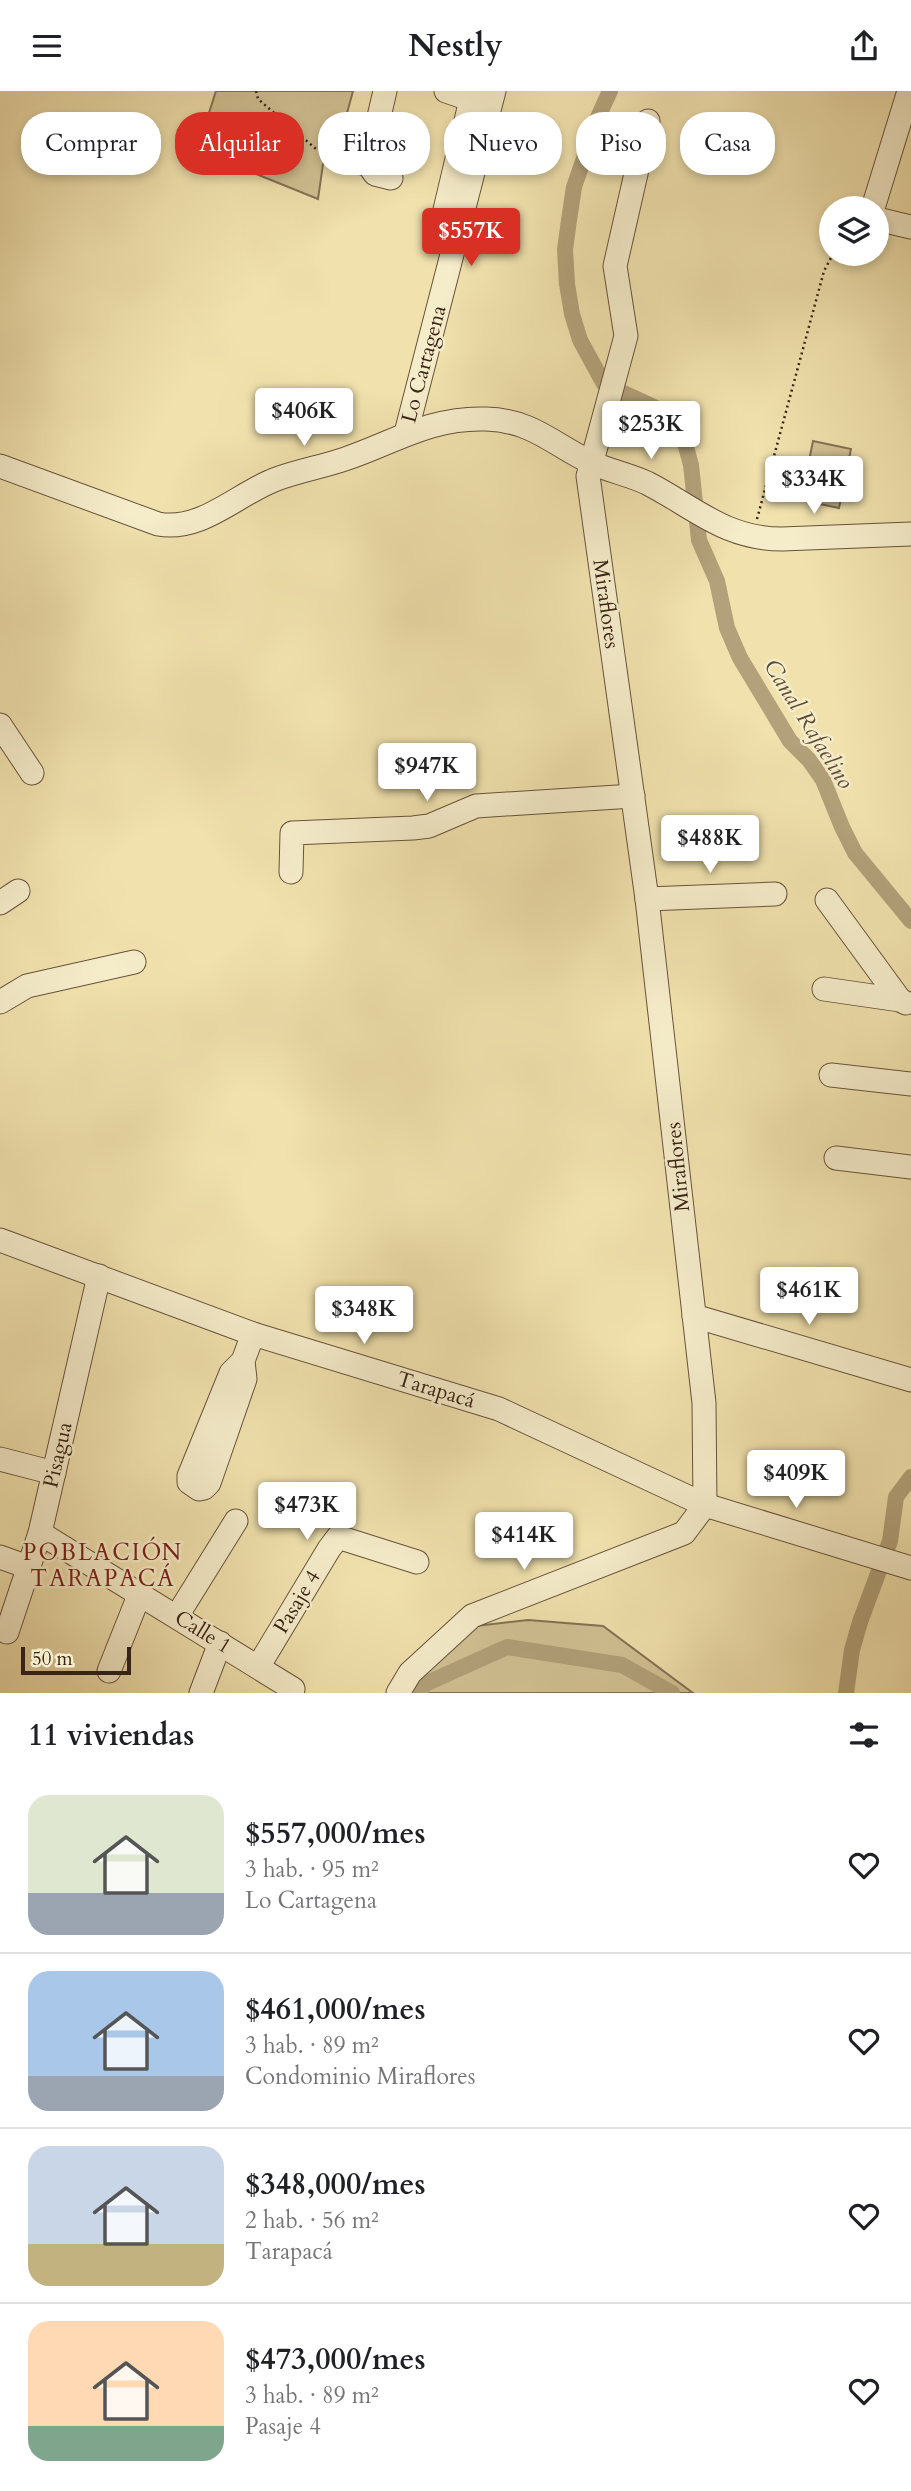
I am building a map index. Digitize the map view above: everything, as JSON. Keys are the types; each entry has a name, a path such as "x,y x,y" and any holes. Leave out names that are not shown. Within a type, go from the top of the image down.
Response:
{"street":[{"path":"380,112 385,91"},
{"path":"446,91 482,97"},
{"path":"878,196 904,135 909,91"},
{"name":"Lo Cartagena","path":"406,433 461,222 482,97"},
{"path":"379,175 391,178"},
{"name":"Miraflores","path":"635,175 614,266 626,336 588,476 647,899 704,1403 705,1505"},
{"path":"889,222 911,227"},
{"path":"0,466 158,524 174,527 197,520 273,480 345,459 429,425 455,420 502,420 531,428 592,463 644,482 726,529 752,537 782,539 911,534"},
{"path":"0,725 32,773"},
{"path":"291,872 292,833 413,828 429,826 476,807 633,796"},
{"path":"647,899 775,894"},
{"path":"827,900 906,1003"},
{"path":"0,1002 27,986 134,962"},
{"path":"824,989 906,1003"},
{"path":"831,1075 911,1084"},
{"path":"836,1158 911,1167"},
{"name":"Tarapacá","path":"0,1240 253,1334 499,1409 705,1505 892,1562"},
{"name":"Pisagua","path":"7,1632 40,1533 99,1276"},
{"path":"694,1316 911,1380"},
{"path":"243,1361 245,1379 209,1483 199,1489 189,1482 188,1476 231,1373 243,1361 253,1334"},
{"path":"0,1459 54,1473"},
{"path":"398,1693 410,1673 472,1616 684,1533 705,1505"},
{"path":"177,1616 236,1521"},
{"name":"Calle 1","path":"40,1533 293,1689"},
{"name":"Pasaje 4","path":"258,1667 338,1538 416,1562"},
{"path":"0,1557 28,1567"},
{"path":"109,1671 140,1593"},
{"path":"201,1693 220,1643"}],"path":[{"path":"256,91 258,99 318,151"},
{"path":"752,537 827,266"}],"shaded area":[{"path":"216,91 353,91 347,112 318,112 318,175 321,175 318,199 259,175 304,175 304,112 209,112"},
{"path":"813,441 851,449 839,508 801,500"},
{"path":"528,1620 603,1626 693,1693 408,1693 418,1677 476,1626"}],"waterway":[{"name":"Canal Rafaelino","path":"610,91 574,187 565,250 567,284 580,340 604,384 654,407 673,424 685,443 691,465 699,540 717,581 727,628 740,658 790,741 809,760 823,780 855,853 911,921"},
{"name":"Canal Rafaelino","path":"846,1693 852,1650 860,1622 890,1541 896,1497 911,1477"},
{"name":"Canal Rafaelino","path":"420,1693 425,1684 507,1647 622,1665 672,1693"}],"district":[{"name":"POBLACIÓN TARAPACÁ","path":"103,1565"}]}
